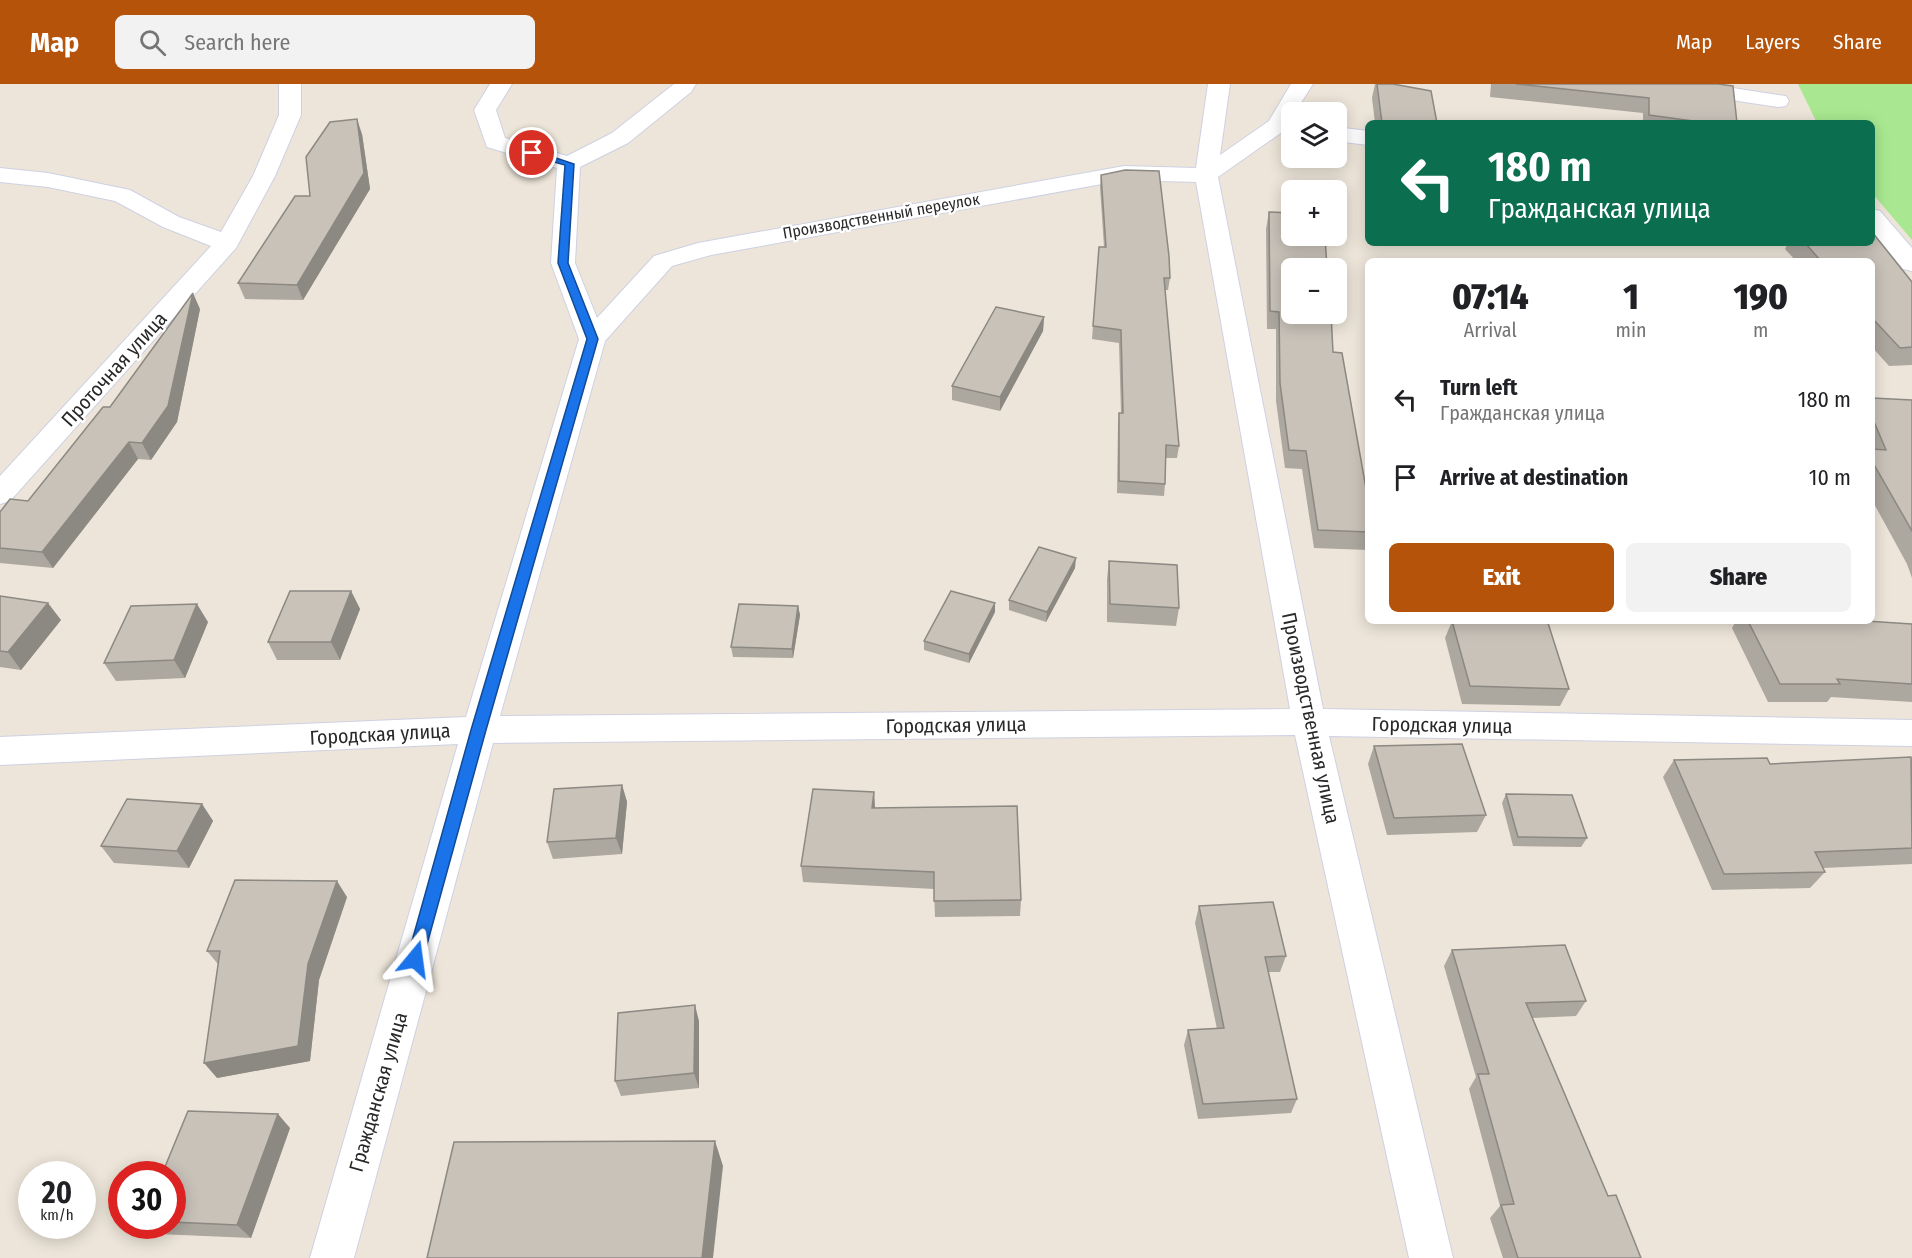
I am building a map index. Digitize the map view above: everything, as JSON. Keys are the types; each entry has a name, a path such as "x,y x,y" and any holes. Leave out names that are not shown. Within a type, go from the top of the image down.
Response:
{"street":[{"name":"Проточная улица","path":"0,494 227,243 264,176 290,115 290,84"},
{"path":"501,84 484,110 495,142 569,164 620,138 684,88 685,84"},
{"name":"Производственная улица","path":"1219,84 1206,175 1309,722 1431,1258"},
{"path":"1294,102 1302,84"},
{"path":"1665,84 1782,100"},
{"path":"1206,175 1281,128"},
{"path":"1347,135 1365,138"},
{"path":"569,164 563,263 592,339"},
{"name":"Производственный переулок","path":"592,339 663,261 706,248 1124,173 1206,175"},
{"path":"0,175 48,180 122,195 171,222 227,243"},
{"path":"1875,220 1912,264"},
{"name":"Гражданская улица","path":"332,1258 478,730 592,339"},
{"name":"Городская улица","path":"0,751 478,730 1309,722 1912,733"}],"green space":[{"path":"1798,84 1912,84 1912,240 1875,197 1875,120 1816,120"}],"building":[{"path":"1377,84 1393,84 1431,91 1436,120 1382,120"},
{"path":"1516,84 1718,84 1733,86 1737,120 1686,120 1649,115 1649,98"},
{"path":"357,119 364,173 297,285 238,283 295,196 310,196 306,157 330,122"},
{"path":"1125,170 1159,171 1169,256 1170,278 1164,278 1179,446 1166,445 1165,484 1119,481 1119,413 1123,413 1121,330 1093,326 1099,247 1106,247 1101,175"},
{"path":"1269,212 1281,213 1281,246 1326,246 1326,258 1281,258 1281,324 1332,324 1333,352 1342,353 1365,483 1365,532 1318,530 1306,451 1289,450 1280,383 1279,312 1270,311"},
{"path":"1875,236 1912,282 1912,347 1900,348 1875,321 1875,258 1818,258 1808,246 1875,246"},
{"path":"193,293 168,406 142,443 129,442 42,552 0,548 0,512 10,499 28,501 103,407 110,407"},
{"path":"996,307 1044,317 1000,397 952,386"},
{"path":"1875,398 1912,400 1912,531 1875,466 1875,449 1886,450 1875,424"},
{"path":"1039,547 1076,558 1047,612 1009,600"},
{"path":"1109,561 1177,565 1179,608 1110,604"},
{"path":"290,591 351,591 331,642 268,642"},
{"path":"951,591 995,603 969,654 924,641"},
{"path":"0,596 48,603 8,652 0,651"},
{"path":"197,604 174,660 104,663 131,606"},
{"path":"739,604 798,606 792,649 731,647"},
{"path":"1875,622 1912,624 1912,684 1837,679 1840,684 1780,684 1750,624 1875,624"},
{"path":"1453,624 1548,624 1569,689 1470,686"},
{"path":"1462,744 1486,815 1394,818 1374,746"},
{"path":"1911,757 1912,848 1815,852 1825,872 1724,874 1674,760 1767,758 1770,764"},
{"path":"622,785 616,838 547,842 554,789"},
{"path":"813,789 874,792 872,808 1017,806 1021,900 934,901 934,872 801,866"},
{"path":"1506,794 1572,795 1587,838 1518,837"},
{"path":"127,799 202,804 177,851 101,846"},
{"path":"235,880 337,881 308,964 298,1046 204,1063 220,951 207,951"},
{"path":"1273,902 1286,956 1265,957 1297,1099 1203,1104 1188,1030 1224,1028 1199,906"},
{"path":"1565,945 1586,1001 1526,1003 1608,1196 1616,1195 1641,1258 1518,1258 1501,1205 1514,1204 1478,1074 1489,1074 1452,950"},
{"path":"695,1005 694,1073 615,1081 618,1013"},
{"path":"188,1111 278,1114 237,1225 186,1223 186,1161 167,1161"},
{"path":"715,1141 702,1258 427,1258 454,1142"}],"route":[{"path":"415,959 478,730 592,339 563,263 569,164 532,153"}]}
